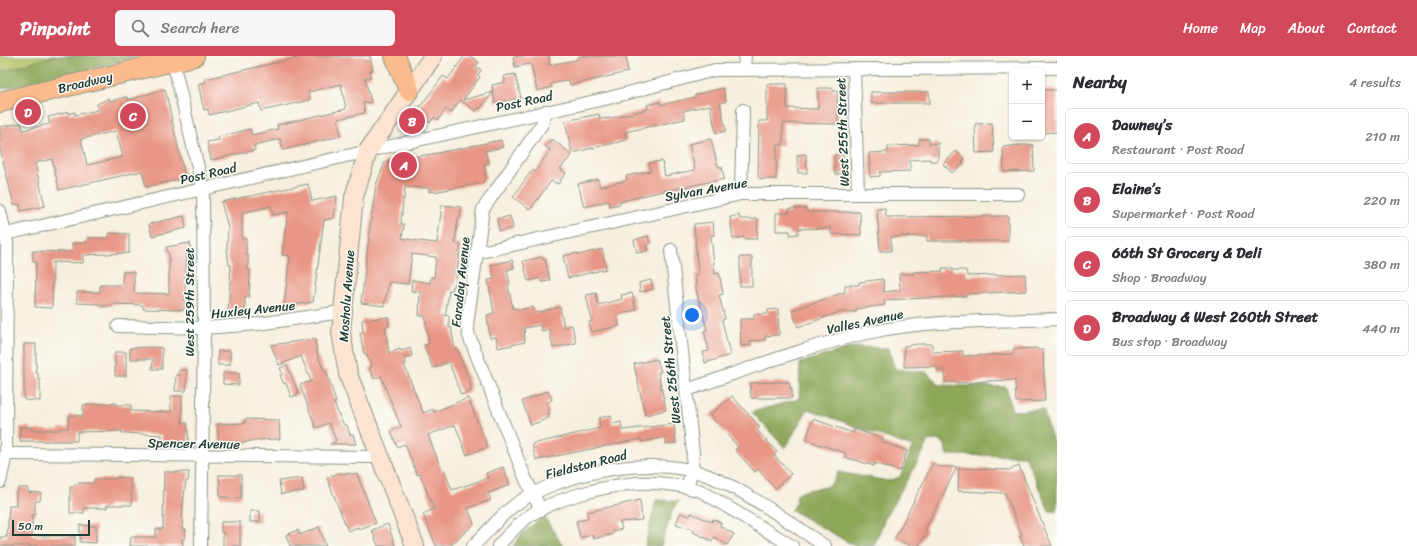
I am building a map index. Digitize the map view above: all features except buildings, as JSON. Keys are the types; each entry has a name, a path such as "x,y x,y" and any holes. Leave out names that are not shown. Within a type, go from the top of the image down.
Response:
{"main road":[{"name":"Broadway","path":"0,102 194,56"},
{"path":"395,56 409,90"}],"street":[{"name":"Mosholu Avenue","path":"415,546 346,367 341,332 354,197 368,151 434,56"},
{"path":"744,56 744,69"},
{"name":"West 259th Street","path":"173,61 203,189 204,328 202,546"},
{"name":"Post Road","path":"6,234 368,151 609,98 715,70 1057,68"},
{"name":"West 255th Street","path":"854,69 858,194"},
{"path":"741,194 743,110"},
{"name":"Faraday Avenue","path":"541,510 532,494 467,331 481,215 486,203 542,124 546,111"},
{"name":"Sylvan Avenue","path":"476,253 741,194 1018,194"},
{"path":"0,210 6,234 3,326 6,454 0,482"},
{"name":"West 256th Street","path":"671,250 693,453 692,470 688,487"},
{"name":"Huxley Avenue","path":"118,326 204,328 258,324 342,312"},
{"name":"Valles Avenue","path":"687,390 812,348 873,332 926,325 1057,319"},
{"name":"Spencer Avenue","path":"6,454 202,457 381,457"},
{"name":"Fieldston Road","path":"473,546 507,511 532,494 564,481 620,468 654,466 692,470 722,482 825,546"},
{"path":"498,546 519,524 553,503 623,485 653,483 688,487 701,491 792,546"}],"green space":[{"path":"0,56 86,56 0,76"},
{"path":"54,56 138,56 71,75 0,89 0,72"},
{"path":"853,347 888,348 895,369 926,372 940,385 1006,387 1012,411 1043,409 1053,442 1057,442 1057,512 1049,511 1025,456 948,455 946,453 945,444 937,440 927,441 924,451 885,518 874,546 855,546 791,510 797,502 796,496 807,490 829,485 834,480 838,472 888,481 900,477 912,447 808,409 785,448 752,412 799,399 800,363"},
{"path":"656,500 679,501 672,512 661,546 645,546"},
{"path":"544,516 563,546 513,546 523,533"}],"place":[{"name":"Broadway & West 260th Street","path":"28,112"},
{"name":"66th St Grocery & Deli","path":"133,116"},
{"name":"Elaine’s","path":"412,121"},
{"name":"Dawney’s","path":"404,165"}]}
